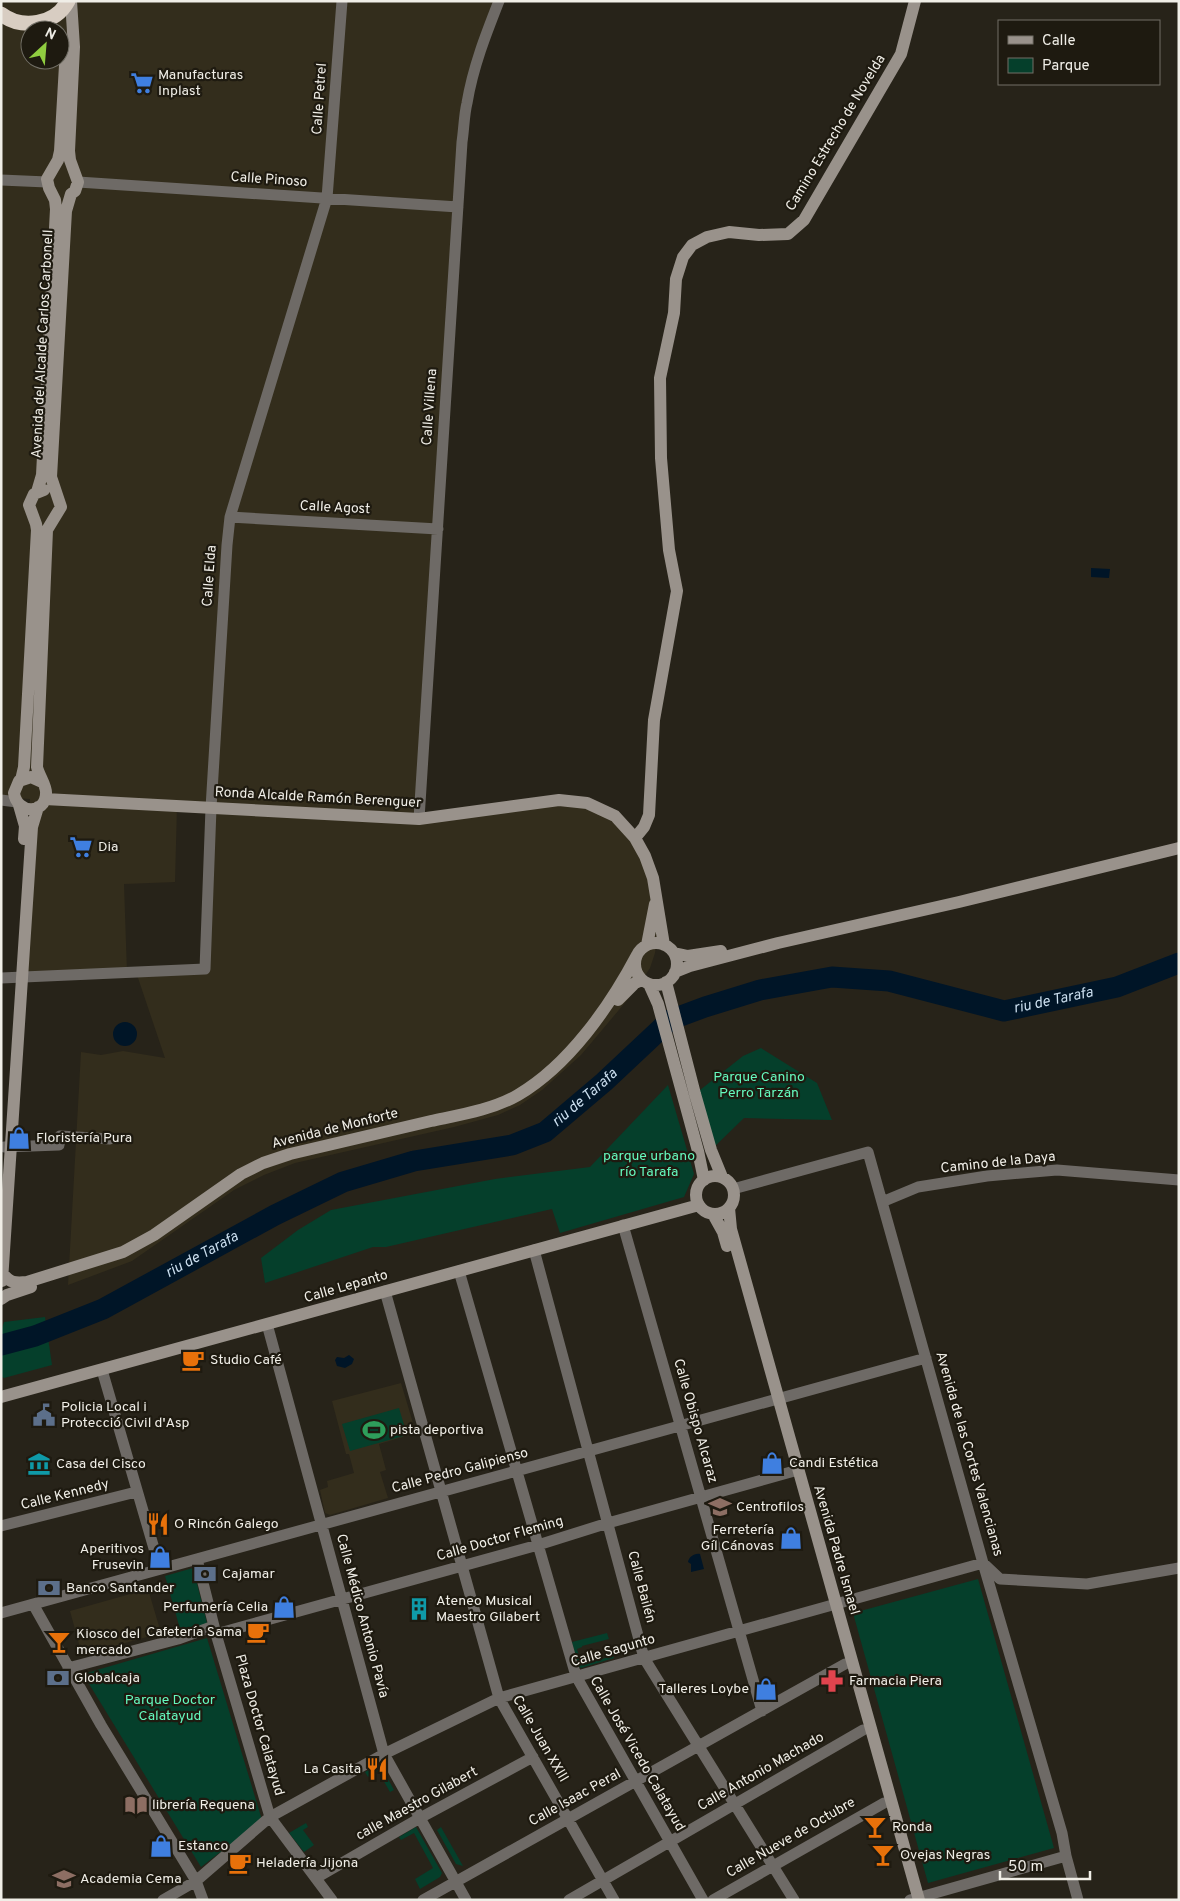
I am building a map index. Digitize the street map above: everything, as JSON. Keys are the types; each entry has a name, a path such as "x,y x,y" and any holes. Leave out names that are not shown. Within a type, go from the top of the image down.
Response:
{"highway":[{"path":"47,20 55,16 69,1"},
{"path":"2,15 20,23"}],"main road":[{"path":"69,1 74,47 69,151 78,182"},
{"name":"Camino Estrecho de Novelda","path":"635,838 644,827 649,815 654,720 677,591 669,550 660,458 660,378 674,312 676,279 683,257 692,245 707,236 729,232 759,235 788,234 804,220 901,54 915,1"},
{"path":"65,70 60,152 54,168 48,175 49,187 61,196 71,194"},
{"path":"54,168 63,166 73,169"},
{"name":"Avenida del Alcalde Carlos Carbonell","path":"42,782 37,767 47,530 61,507 51,477 66,211 71,194 78,182"},
{"name":"Avenida del Alcalde Carlos Carbonell","path":"21,780 24,767 37,530 30,509 30,502 37,492 42,475 56,209 49,187"},
{"path":"37,492 47,490 57,495"},
{"path":"33,516 42,521 52,520"},
{"path":"2,1279 3,1179 7,1147 18,978 25,826 13,799 15,786 21,780 31,777 42,782 46,788 32,826 18,978"},
{"path":"13,799 28,809 42,803"},
{"name":"Ronda Alcalde Ramón Berenguer","path":"42,803 211,808 419,819 559,800 587,803 614,816 635,838 646,856 653,878 669,949"},
{"path":"645,982 658,985 666,982 675,972 690,966 778,943 959,902 1179,848"},
{"path":"647,945 654,914 656,894"},
{"path":"704,1180 698,1151 658,1004 635,967 637,954 647,945 656,943 688,956 778,943"},
{"path":"669,949 676,962 675,972"},
{"name":"Avenida de Monforte","path":"2,1279 15,1283 27,1282 123,1252 154,1235 241,1174 263,1163 290,1154 460,1114 494,1105 517,1096 538,1081 559,1062 581,1038 615,994 637,954"},
{"name":"Avenida de Monforte","path":"1,1299 7,1295 133,1254 242,1181 292,1159 496,1111 518,1102 540,1087 560,1069 582,1046 625,991 635,983 645,982"},
{"path":"666,982 669,1000 711,1150 722,1178"},
{"path":"716,1176 722,1178 731,1184 734,1198 729,1208 722,1213 713,1214 707,1212 699,1204 697,1191 704,1180 716,1176"},
{"name":"Calle Lepanto","path":"1,1397 699,1204"},
{"name":"Avenida Padre Ismael","path":"729,1208 731,1229 774,1399 914,1899"},
{"name":"Avenida Padre Ismael","path":"713,1214 723,1232 774,1399"},
{"name":"Avenida Padre Ismael","path":"832,1605 845,1664 884,1803 914,1899"}],"street":[{"name":"Calle Petrel","path":"327,198 342,1"},
{"name":"Calle Villena","path":"419,819 466,103 481,49 499,1"},
{"path":"1,180 49,187"},
{"name":"Calle Pinoso","path":"78,182 458,207"},
{"name":"Calle Elda","path":"18,978 205,969 211,808 230,517 327,198"},
{"name":"Calle Agost","path":"230,517 438,530"},
{"path":"1,800 13,799"},
{"path":"1,978 18,978"},
{"path":"7,1147 59,1145 60,1136 110,1139"},
{"name":"Avenida de las Cortes Valencianas","path":"733,1189 868,1152 1062,1833 1078,1900"},
{"name":"Camino de la Daya","path":"882,1202 918,1187 987,1176 1057,1170 1179,1180"},
{"name":"Calle Obispo Alcaraz","path":"623,1225 762,1711"},
{"name":"Calle Bailén","path":"534,1250 644,1658 794,1900"},
{"name":"Calle José Vicedo Calatayud","path":"459,1271 576,1676 703,1900"},
{"name":"Calle Juan XXIII","path":"385,1292 499,1698 614,1900"},
{"name":"Calle Médico Antonio Pavía","path":"267,1324 384,1754 466,1900"},
{"name":"Calle Pedro Galipienso","path":"1,1613 926,1358"},
{"path":"102,1370 160,1569"},
{"name":"Calle Doctor Fleming","path":"215,1630 342,1600 538,1545 700,1496 794,1471"},
{"name":"Calle Kennedy","path":"1,1526 136,1492"},
{"name":"Plaza Doctor Calatayud","path":"163,1900 196,1881 270,1817 215,1630 197,1559"},
{"path":"984,1563 1000,1579 1087,1584 1179,1568"},
{"name":"Calle Sagunto","path":"270,1817 384,1754 499,1698 984,1563"},
{"path":"33,1604 68,1668 196,1881 203,1900"},
{"path":"68,1668 215,1630"},
{"name":"Calle Isaac Peral","path":"423,1900 845,1664"},
{"name":"Calle Antonio Machado","path":"569,1900 864,1730"},
{"name":"calle Maestro Gilabert","path":"316,1878 420,1818 533,1757"},
{"name":"Calle Nueve de Octubre","path":"713,1900 884,1803"},
{"path":"270,1817 332,1900"},
{"path":"914,1899 1066,1856"}],"shaded area":[{"path":"1,1 499,1 466,103 419,819 559,800 615,816 645,856 657,936 655,953 650,968 634,992 581,1055 542,1090 520,1105 498,1115 454,1127 295,1163 264,1175 234,1190 132,1261 68,1285 81,1052 101,1055 123,1051 165,1058 136,972 205,969 211,808 177,806 175,882 124,884 127,973 19,978 30,799 1,797"},
{"path":"401,1383 416,1433 379,1444 386,1470 380,1472 388,1498 330,1515 325,1513 320,1490 328,1487 327,1481 354,1473 349,1454 346,1454 332,1401"},
{"path":"148,1589 161,1633 82,1655 70,1611"}],"green space":[{"name":"Parque Canino Perro Tarzán","path":"761,1048 817,1083 832,1120 744,1118 711,1150 695,1094 743,1056"},
{"name":"parque urbano río Tarafa","path":"668,1085 694,1174 684,1197 560,1233 552,1209 386,1247 373,1247 265,1283 261,1258 298,1230 331,1210 495,1179 590,1167"},
{"path":"45,1317 52,1365 4,1378 1,1376 1,1332 4,1322"},
{"name":"pista deportiva","path":"399,1408 407,1435 350,1451 342,1424"},
{"path":"193,1568 208,1627 182,1636 165,1576"},
{"path":"978,1579 1054,1848 928,1883 853,1613"},
{"path":"607,1633 609,1639 577,1649 580,1659 587,1663 613,1656 614,1658 581,1668 578,1666 572,1642"},
{"name":"Parque Doctor Calatayud","path":"207,1638 262,1820 201,1867 83,1674"},
{"path":"380,1764 394,1790 390,1792 378,1771 368,1777 365,1772"},
{"path":"306,1823 308,1827 303,1830 314,1845 304,1852 289,1833"},
{"path":"416,1827 442,1873 440,1877 420,1889 415,1879 433,1868 414,1833 401,1840 399,1837"},
{"path":"441,1827 463,1866 456,1864 437,1830"}],"water":[{"path":"1091,568 1110,569 1109,578 1091,577"},
{"path":"125,1022 134,1025 137,1034 134,1043 125,1046 116,1043 113,1034 116,1025"},
{"path":"349,1355 354,1359 352,1364 345,1368 337,1366 335,1360 337,1357 344,1358"},
{"path":"700,1554 704,1569 691,1572 689,1560 694,1555"}],"waterway":[{"name":"riu de Tarafa","path":"1,1345 35,1336 103,1309 275,1215 343,1182 414,1161 512,1145 545,1132 604,1082 670,1020 705,1007 760,990 832,977 889,981 1004,1011 1117,987 1179,963"}],"place":[{"name":"Manufacturas Inplast","path":"142,83"},
{"name":"Dia","path":"81,847"},
{"name":"Floristería Pura","path":"19,1138"},
{"name":"Studio Café","path":"193,1360"},
{"name":"Policia Local i Protecció Civil d'Asp","path":"44,1415"},
{"name":"pista deportiva","path":"374,1430"},
{"name":"Candi Estética","path":"772,1463"},
{"name":"Casa del Cisco","path":"39,1464"},
{"name":"Centrofilos","path":"720,1507"},
{"name":"O Rincón Galego","path":"158,1524"},
{"name":"Ferretería Gíl Cánovas","path":"791,1538"},
{"name":"Aperitivos Frusevin","path":"160,1557"},
{"name":"Cajamar","path":"205,1574"},
{"name":"Banco Santander","path":"49,1588"},
{"name":"Perfumería Celia","path":"284,1607"},
{"name":"Ateneo Musical Maestro Gilabert","path":"419,1609"},
{"name":"Cafetería Sama","path":"258,1632"},
{"name":"Kiosco del mercado","path":"59,1642"},
{"name":"Globalcaja","path":"58,1678"},
{"name":"Farmacia Piera","path":"832,1681"},
{"name":"Talleres Loybe","path":"766,1689"},
{"name":"La Casita","path":"377,1769"},
{"name":"librería Requena","path":"136,1805"},
{"name":"Ronda","path":"875,1827"},
{"name":"Estanco","path":"161,1846"},
{"name":"Ovejas Negras","path":"883,1855"},
{"name":"Heladería Jijona","path":"240,1863"},
{"name":"Academia Cema","path":"64,1879"}]}
